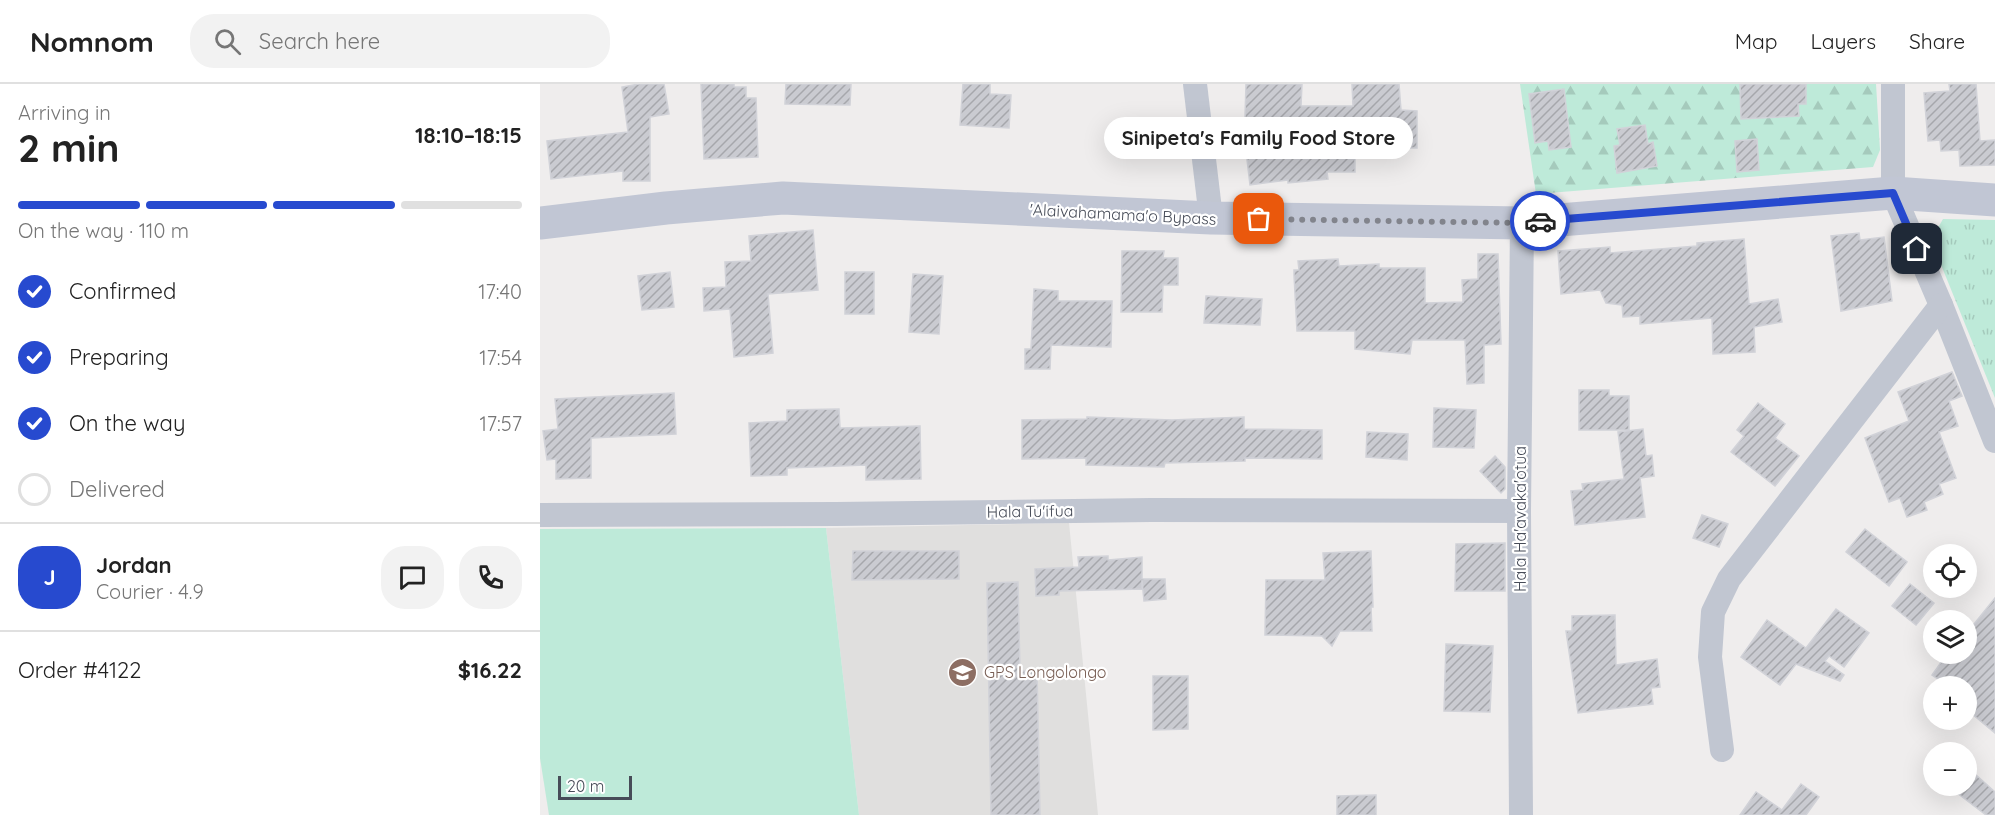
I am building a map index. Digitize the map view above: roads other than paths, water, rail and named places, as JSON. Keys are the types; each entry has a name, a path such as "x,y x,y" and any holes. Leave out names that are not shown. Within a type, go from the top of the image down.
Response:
{"main road":[{"name":"'Alaivahamama'o Bypass","path":"540,223 666,208 783,198 1211,218 1522,223 1893,193 1995,200"}],"street":[{"path":"1195,84 1211,218"},
{"path":"1893,84 1893,193 1995,441"},
{"name":"Hala Ha'avaka'otua","path":"1521,815 1522,223"},
{"path":"1722,750 1710,657 1713,612 1729,579 1941,305"},
{"name":"Hala Tu'ifua","path":"540,514 836,514 1151,510 1520,511"}],"place":[{"name":"Sinipeta's Family Food Store","path":"1259,219"},
{"name":"GPS Longolongo","path":"963,672"}]}
